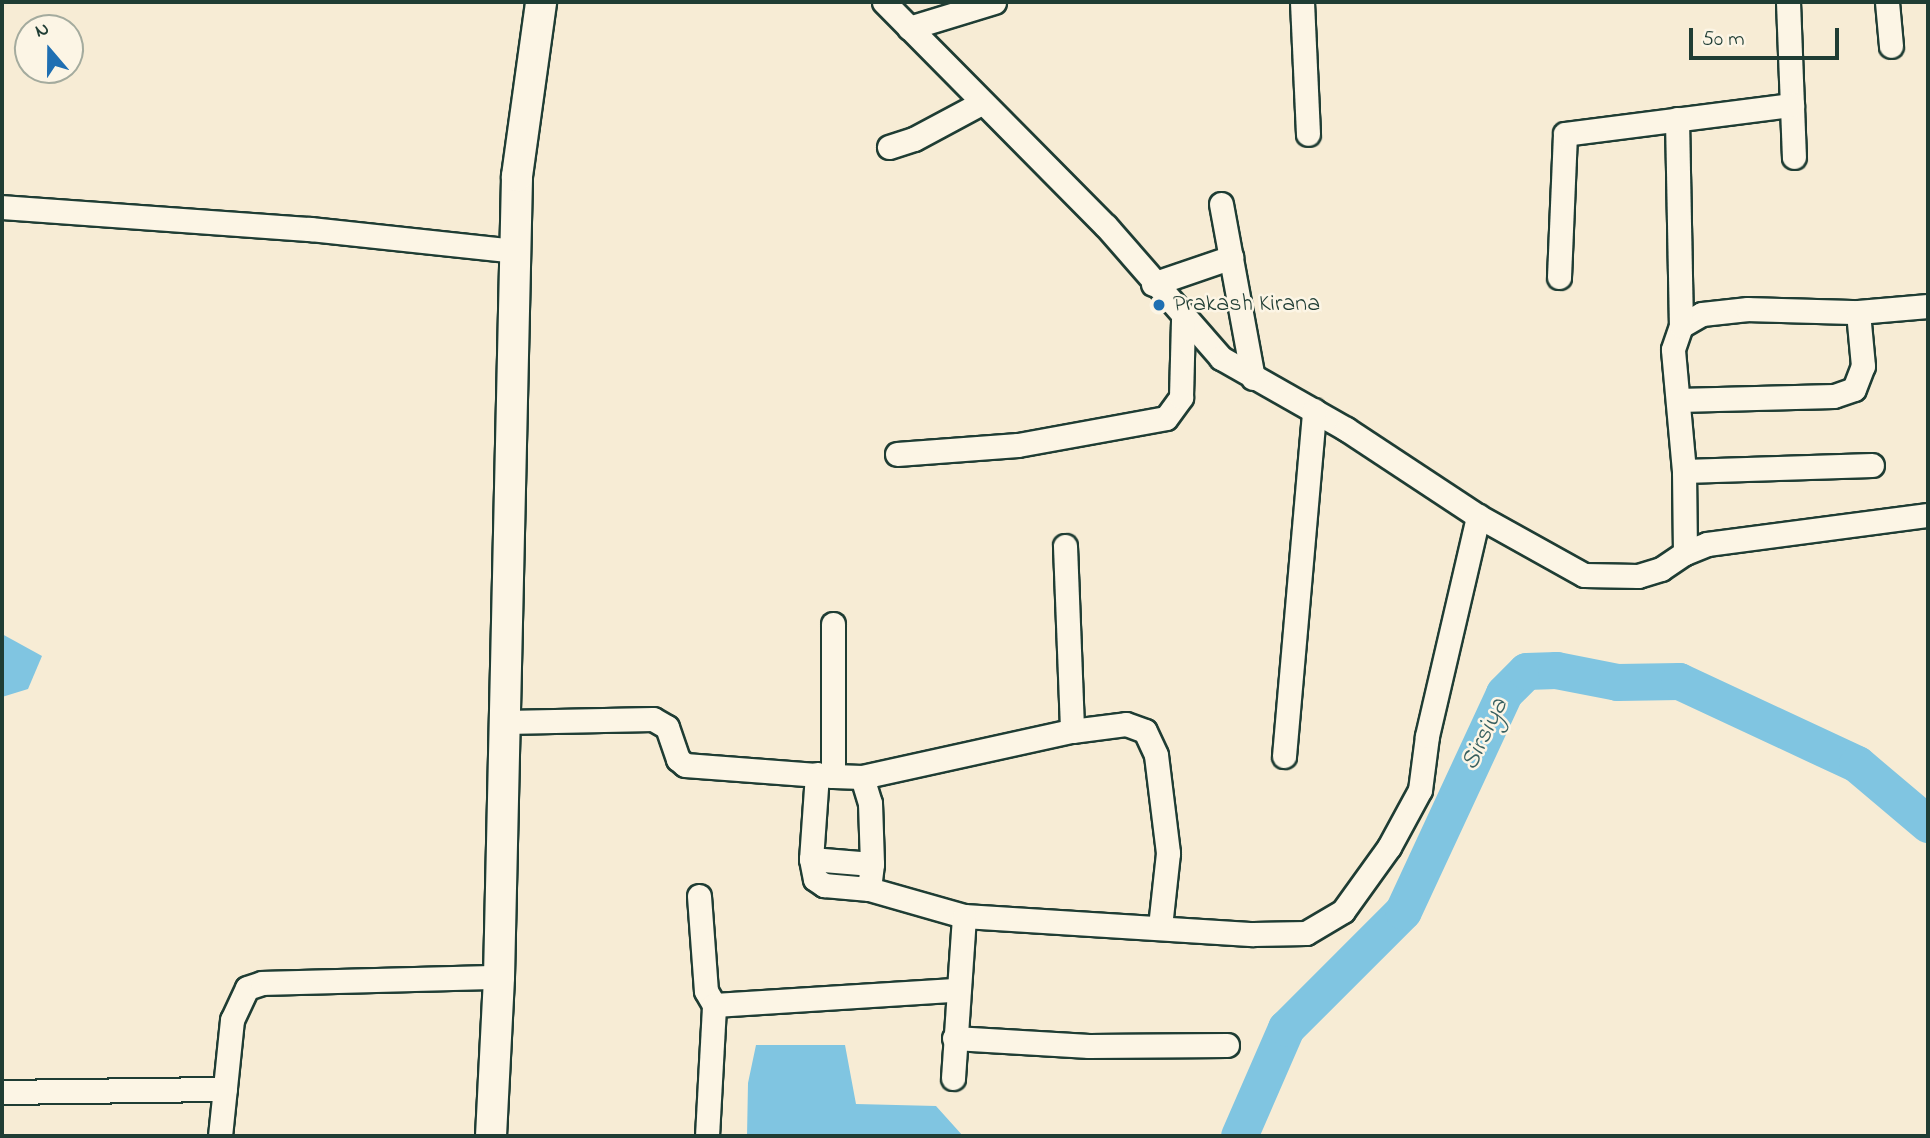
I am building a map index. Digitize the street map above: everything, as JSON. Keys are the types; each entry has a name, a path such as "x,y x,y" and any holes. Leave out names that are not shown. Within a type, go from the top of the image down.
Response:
{"main road":[{"path":"491,1136 499,977 517,176 541,2"}],"street":[{"path":"884,2 981,103 1106,226 1153,285 1220,358 1314,410 1478,516 1584,575 1638,576 1661,569 1685,553 1707,544 1928,515"},
{"path":"909,28 995,2"},
{"path":"1301,2 1308,134"},
{"path":"1788,2 1794,157"},
{"path":"1887,2 1891,46"},
{"path":"890,147 914,139 981,103"},
{"path":"1559,277 1565,134 1792,106"},
{"path":"1676,119 1681,326 1673,349 1684,471 1685,553"},
{"path":"1221,204 1253,378"},
{"path":"2,207 310,229 515,251"},
{"path":"1153,285 1232,257"},
{"path":"1681,326 1702,314 1748,309 1858,312 1928,306"},
{"path":"1678,400 1834,396 1854,389 1863,366 1858,312"},
{"path":"897,454 1018,445 1166,418 1181,397 1183,319"},
{"path":"1284,756 1314,410"},
{"path":"1684,471 1872,465"},
{"path":"833,624 825,775 811,859 815,879 824,885 869,888 964,916 1306,933 1343,911 1389,846 1420,790 1427,736 1478,516"},
{"path":"1065,546 1072,731"},
{"path":"505,722 653,719 667,727 685,765 862,778 1072,731 1126,724 1145,731 1152,740 1168,853 1160,927"},
{"path":"862,778 870,803 872,864 869,888"},
{"path":"811,859 872,864"},
{"path":"699,896 706,991 714,1005 707,1136"},
{"path":"953,1078 955,990 964,916"},
{"path":"220,1136 232,1020 247,988 262,983 499,977"},
{"path":"714,1005 955,990"},
{"path":"954,1038 1089,1046 1227,1045"},
{"path":"2,1092 225,1089"}],"water":[{"path":"2,634 42,656 28,689 2,697"},
{"path":"756,1045 845,1045 856,1104 936,1106 963,1136 747,1136 748,1083"}],"waterway":[{"name":"Sirsiya","path":"1239,1136 1286,1028 1403,911 1504,693 1526,671 1556,670 1617,682 1679,681 1857,764 1928,824"}],"place":[{"name":"Prakash Kirana","path":"1159,305"}]}
